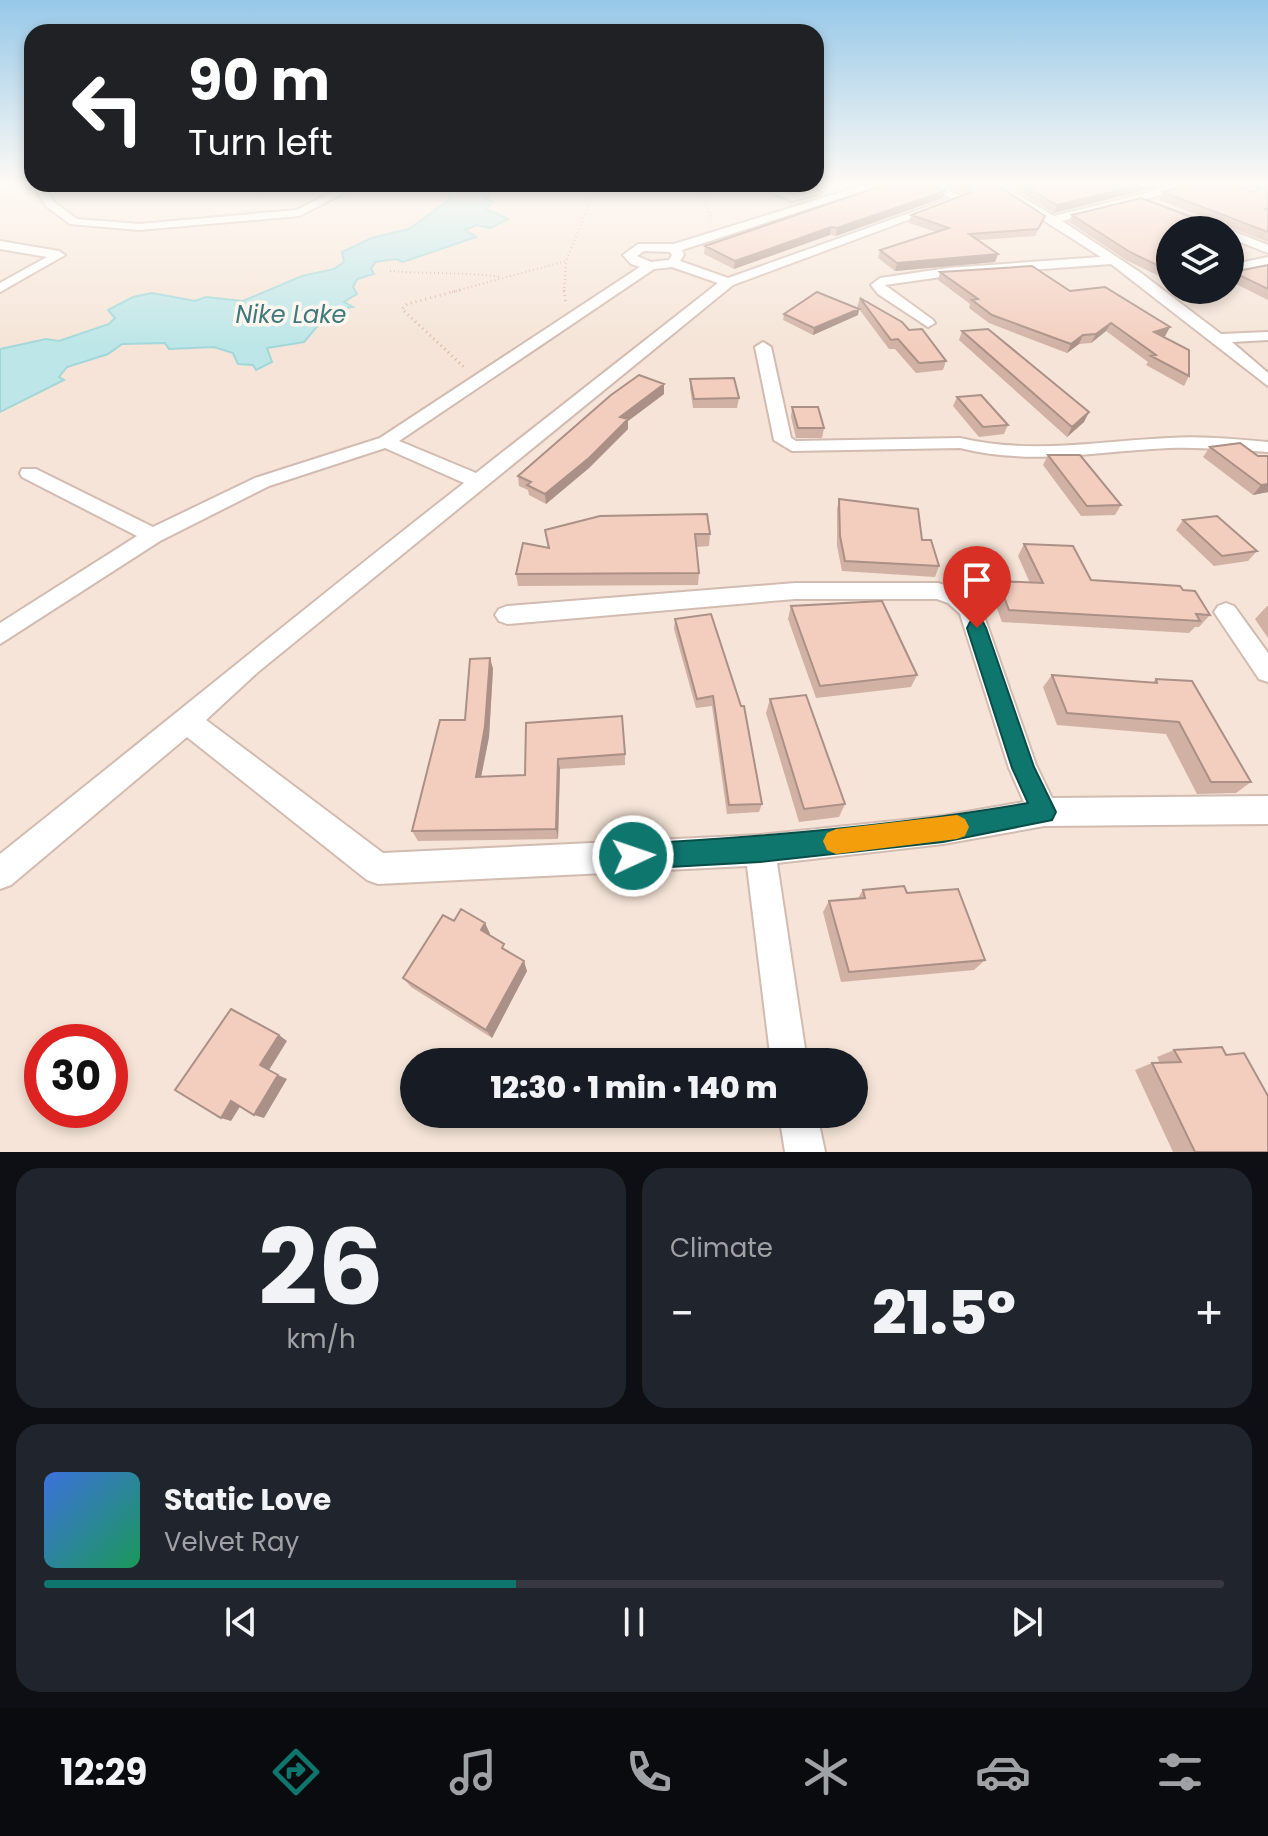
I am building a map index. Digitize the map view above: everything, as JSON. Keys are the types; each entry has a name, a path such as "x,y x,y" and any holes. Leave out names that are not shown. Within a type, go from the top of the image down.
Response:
{"street":[{"path":"0,635 153,536 262,482 386,442 650,266 708,239"},
{"path":"0,874 187,721 249,665 728,282 848,239"},
{"path":"1079,239 1221,338 1268,381"},
{"path":"1244,240 1268,249"},
{"path":"0,245 59,255 0,288"},
{"path":"650,266 635,261 629,255 642,247 674,256 728,282"},
{"path":"928,323 883,291 878,285 880,282 948,272 1110,260"},
{"path":"1244,266 1268,261"},
{"path":"1144,282 1156,280"},
{"path":"1221,338 1268,336"},
{"path":"763,347 783,440 792,446 960,443 981,450 1044,453 1094,452 1169,443 1268,447"},
{"path":"386,442 477,481"},
{"path":"29,473 153,536"},
{"path":"507,615 795,591 938,591 956,597 970,610 1023,768 1044,812"},
{"path":"1226,612 1268,672"},
{"path":"187,721 378,869 760,850 943,830 1044,812 1268,810"},
{"path":"760,850 787,1048"},
{"path":"801,1128 805,1152"}],"path":[{"path":"575,239 566,261 563,298 566,304 583,311"},
{"path":"480,381 402,309 407,304 566,261"},
{"path":"390,271 438,275 461,272 503,278"}],"shaded area":[{"path":"0,239 1156,239 1156,304 1244,304 1244,239 1268,239 1268,1152 0,1152"}],"water":[{"name":"Nike Lake","path":"370,239 471,239 403,262 396,259 375,262 371,269 374,274 357,279 353,287 357,294 344,302 353,307 331,310 304,342 267,348 272,362 256,370 253,365 238,364 233,353 214,347 169,349 165,343 122,344 108,354 67,367 59,377 64,380 0,412 0,349 46,339 59,341 109,324 115,318 108,310 133,297 152,293 195,301 206,297 243,301 302,276 334,269 344,262 342,252"}],"building":[{"path":"726,239 798,239 735,261 705,246"},
{"path":"915,239 976,239 998,254 897,263 880,250"},
{"path":"1109,239 1156,239 1156,265 1130,252"},
{"path":"1268,265 1268,289 1244,277 1244,270"},
{"path":"1032,266 1070,291 1105,287 1170,327 1154,332 1189,350 1189,376 1151,356 1156,355 1111,323 1096,334 1083,335 1071,344 992,315 972,300 978,299 940,272"},
{"path":"817,292 859,309 814,328 784,314"},
{"path":"860,298 902,322 909,330 922,329 946,361 919,363 898,339 891,340"},
{"path":"988,329 1089,412 1072,427 962,331"},
{"path":"639,375 664,384 620,417 628,419 589,458 545,494 527,485 531,482 518,476 611,395"},
{"path":"734,378 739,398 694,399 690,379"},
{"path":"981,395 1008,425 983,427 957,397"},
{"path":"792,407 818,407 824,428 798,428"},
{"path":"1240,443 1258,456 1268,456 1268,484 1261,485 1210,447"},
{"path":"1048,455 1080,455 1121,505 1087,506"},
{"path":"839,499 918,509 922,540 931,540 939,566 845,561 840,536"},
{"path":"707,514 710,534 695,534 699,573 516,574 523,543 549,548 545,530 600,516"},
{"path":"1217,516 1257,551 1222,556 1183,520"},
{"path":"1024,544 1073,546 1091,580 1180,586 1183,590 1195,591 1210,615 1196,614 1200,621 1009,610 998,581 1043,583"},
{"path":"882,601 917,675 820,686 791,606"},
{"path":"711,614 741,706 744,706 762,804 729,805 713,696 697,699 675,619"},
{"path":"490,658 485,726 476,777 525,775 526,723 622,716 625,754 558,759 556,829 412,831 440,720 465,720 470,659"},
{"path":"1052,675 1157,683 1156,679 1192,681 1251,782 1211,782 1179,722 1067,713"},
{"path":"806,695 845,804 804,809 770,699"},
{"path":"904,886 907,893 958,889 985,960 849,972 829,901 865,898 863,890"},
{"path":"461,909 485,923 481,930 524,961 486,1030 403,978 443,915 454,921"},
{"path":"231,1009 279,1035 260,1065 278,1075 254,1115 231,1101 221,1118 175,1090"},
{"path":"1222,1047 1226,1055 1244,1053 1268,1096 1268,1152 1195,1152 1152,1063 1181,1062 1174,1050"}],"slow traffic":[{"path":"836,841 957,827"}],"route":[{"path":"633,856 760,850 943,830 1044,812 1023,768 977,628"}]}
